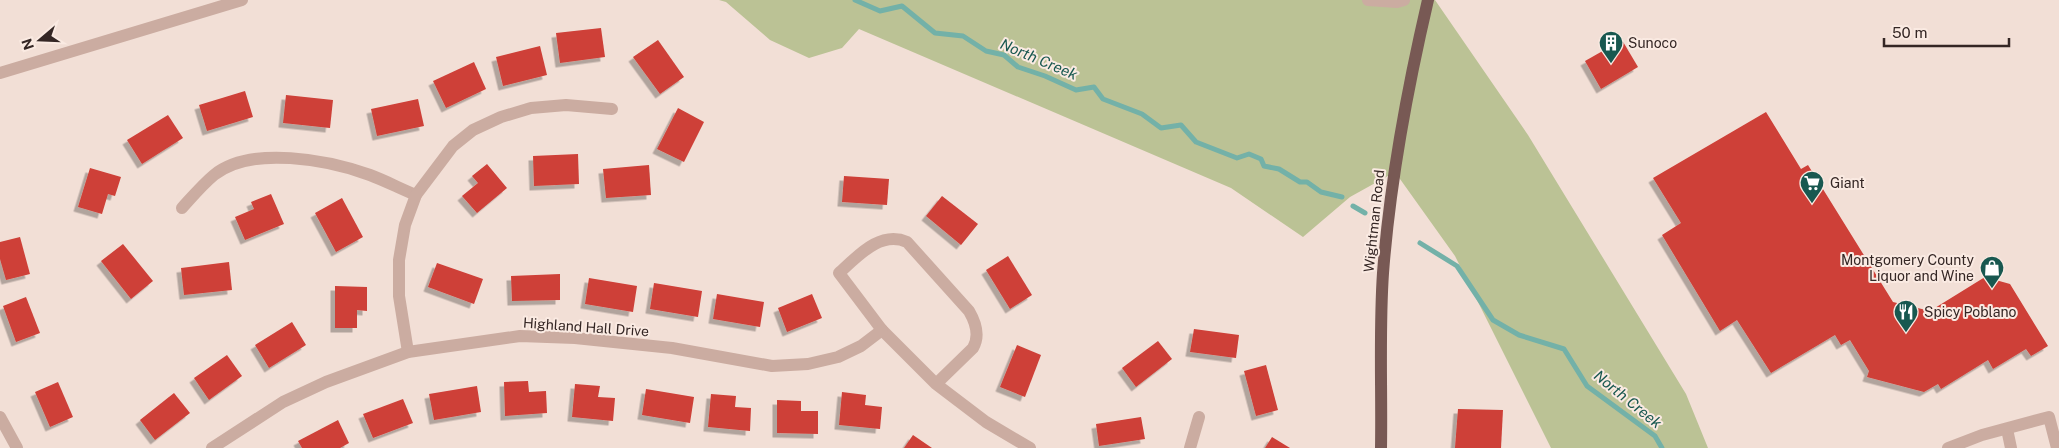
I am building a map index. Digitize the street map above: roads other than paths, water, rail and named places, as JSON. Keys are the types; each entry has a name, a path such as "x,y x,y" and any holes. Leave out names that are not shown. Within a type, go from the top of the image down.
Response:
{"main road":[{"name":"Wightman Road","path":"1382,448 1383,275 1388,221 1402,120 1428,0"}],"street":[{"path":"0,73 242,0"},
{"path":"1368,0 1397,2 1404,0"},
{"path":"408,352 399,296 399,260 405,225 416,195 453,146 473,130 501,117 531,108 566,106 612,108"},
{"path":"182,208 215,174 238,163 259,159 294,158 327,163 369,175 416,195"},
{"path":"936,384 967,354 976,342 977,329 969,311 907,242 899,239 889,239 870,246 838,272 882,330 936,384 986,422 1030,448"},
{"name":"Highland Hall Drive","path":"212,448 283,402 326,382 408,352 520,336 575,338 672,348 772,366 808,364 838,357 861,346 882,330"},
{"path":"1190,448 1199,416"},
{"path":"0,417 16,448"},
{"path":"1948,448 1982,434 2050,417 2057,448"},
{"path":"2007,429 2011,448"}],"waterway":[{"name":"North Creek","path":"855,0 880,11 902,6 935,33 963,36 986,51 1004,55 1018,67 1045,76 1076,90 1094,87 1103,99 1142,114 1161,128 1181,125 1196,142 1237,158 1249,154 1261,159 1264,166 1279,169 1300,182 1307,182 1321,192 1342,197"},
{"name":"North Creek","path":"1353,206 1365,213"},
{"name":"North Creek","path":"1420,243 1457,266 1493,320 1519,335 1564,349 1587,386 1655,436 1662,448"}],"place":[{"name":"Sunoco","path":"1611,64"},
{"name":"Giant","path":"1812,204"},
{"name":"Montgomery County Liquor and Wine","path":"1992,289"},
{"name":"Spicy Poblano","path":"1906,333"}]}
